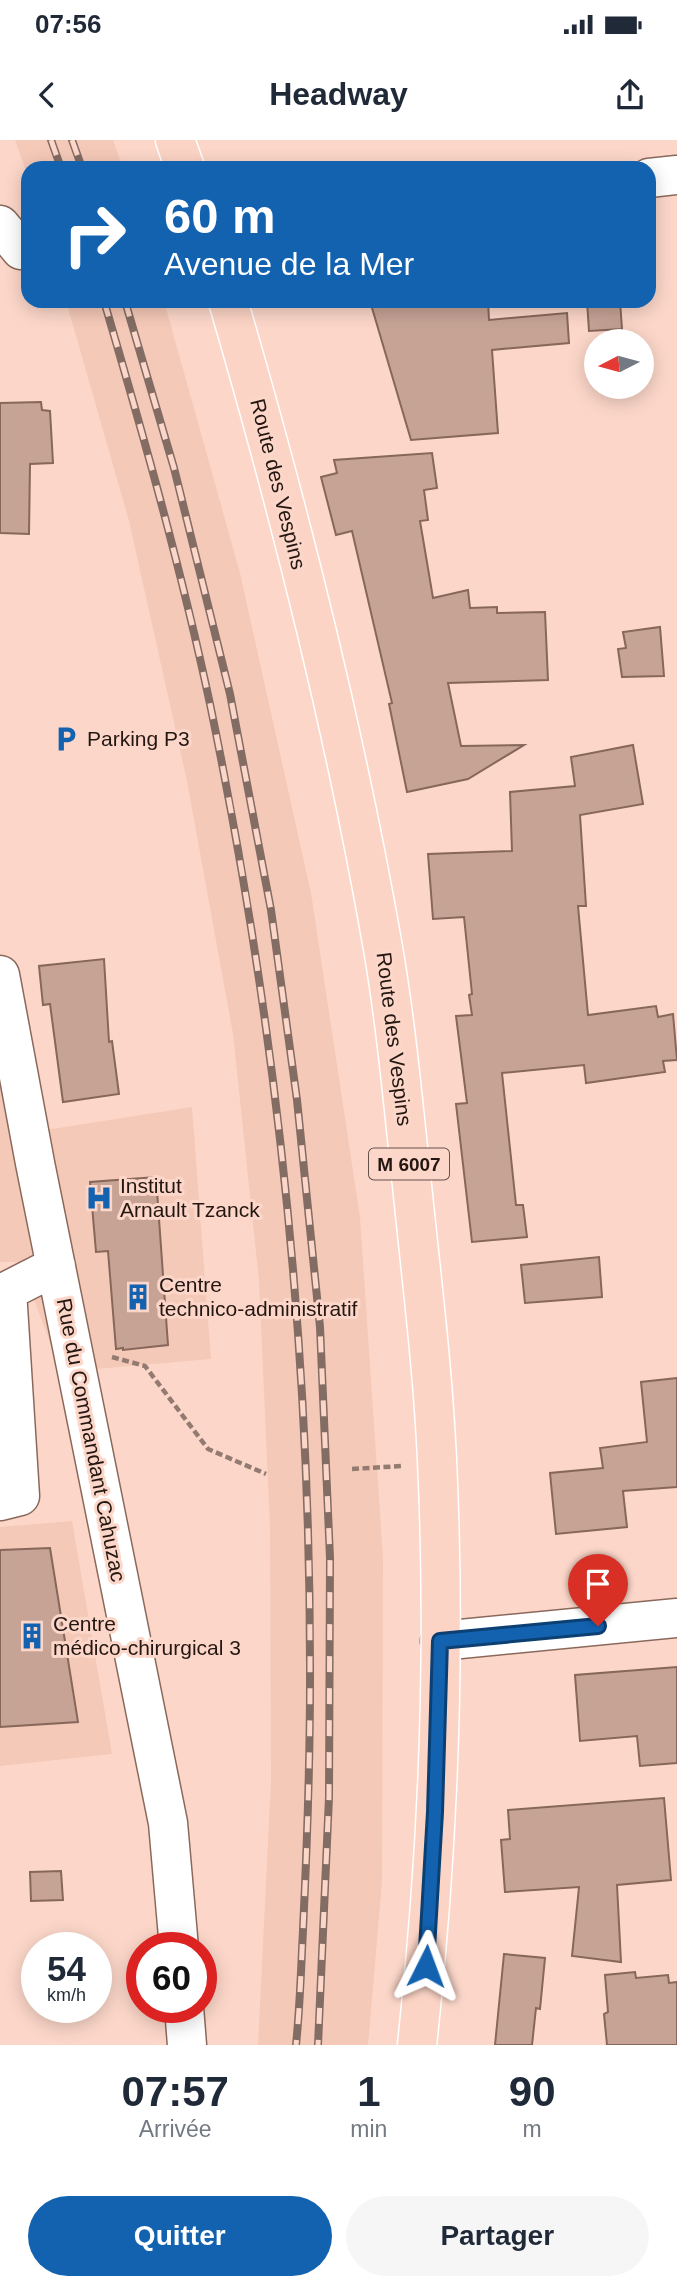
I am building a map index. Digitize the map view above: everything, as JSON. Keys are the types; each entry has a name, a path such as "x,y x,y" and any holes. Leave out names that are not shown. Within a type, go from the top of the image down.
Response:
{"main road":[{"path":"174,140 182,161"},
{"name":"Route des Vespins","path":"230,308 266,430 302,578 353,793 384,952 432,1375 438,1463 440,1641 435,1812 426,1966 417,2045"}],"street":[{"path":"656,176 677,175"},
{"name":"Rue du Commandant Cahuzac","path":"0,975 168,1823 178,1932"},
{"path":"0,1501 20,1496 7,1292 56,1266"},
{"path":"440,1641 677,1618"},
{"path":"185,2023 187,2045"}],"path":[{"path":"74,1355 98,1354 145,1366 208,1449 266,1474"},
{"path":"352,1469 438,1463"}],"shaded area":[{"path":"15,140 113,140 120,161 22,161"},
{"path":"68,308 166,308 240,573 311,893 360,1217 383,1558 382,1882 368,2045 258,2045 271,1781 270,1526 259,1281 233,1034 187,781 129,521"},
{"name":"Institut Arnault Tzanck","path":"0,1082 20,1134 192,1107 211,1359 61,1372 20,1262 0,1262"},
{"path":"72,1521 112,1754 0,1766 0,1527"}],"building":[{"path":"372,308 488,308 489,320 567,313 569,343 492,350 498,433 411,440"},
{"path":"587,308 620,308 622,329 589,329"},
{"path":"41,402 42,410 50,411 53,463 30,464 29,534 0,533 0,403"},
{"path":"432,453 437,488 424,490 428,520 420,521 433,598 468,590 470,608 497,607 497,613 545,612 548,680 448,683 461,746 524,745 468,779 407,792 389,704 392,703 352,531 336,535 321,477 337,473 334,460"},
{"path":"660,627 664,676 622,677 618,649 626,648 623,632"},
{"path":"633,745 643,804 580,815 586,906 578,906 588,1015 656,1006 658,1017 673,1014 677,1060 663,1061 665,1072 586,1083 584,1065 502,1073 516,1205 523,1205 527,1237 472,1242 456,1104 467,1103 456,1016 472,1015 464,917 433,919 428,854 512,851 510,792 575,786 571,757"},
{"path":"104,959 109,1042 112,1041 119,1094 63,1102 50,1004 43,1005 39,966"},
{"name":"Centre technico-administratif","path":"156,1177 168,1345 116,1349 108,1251 96,1252 90,1182"},
{"path":"599,1257 602,1297 525,1303 521,1265"},
{"path":"677,1378 677,1487 623,1491 627,1527 556,1534 550,1473 603,1468 600,1448 647,1442 641,1382"},
{"name":"Centre médico-chirurgical 3","path":"50,1548 78,1722 0,1727 0,1550"},
{"path":"677,1667 677,1763 640,1766 637,1736 580,1741 575,1675"},
{"path":"664,1798 671,1880 617,1885 621,1962 572,1956 579,1887 505,1892 501,1840 510,1839 508,1810"},
{"path":"61,1871 63,1900 31,1901 30,1872"},
{"path":"504,1954 545,1958 540,2009 536,2008 532,2045 495,2045"},
{"path":"635,1972 636,1978 668,1975 669,1983 677,1982 677,2045 607,2045 604,2014 608,2012 605,1975"}],"railway":[{"path":"51,140 58,161"},
{"path":"72,140 80,161"},
{"path":"106,308 161,501 210,704 254,946 286,1190 304,1436 309,1559 309,1775 296,2045"},
{"path":"127,308 174,468 230,694 271,910 297,1100 320,1327 330,1558 329,1797 318,2045"}],"place":[{"name":"Parking P3","path":"66,739"},
{"name":"Institut Arnault Tzanck","path":"99,1198"},
{"name":"Centre technico-administratif","path":"138,1297"},
{"name":"Centre médico-chirurgical 3","path":"32,1636"}],"route":[{"path":"426,1966 435,1812 440,1641 598,1626"}]}
